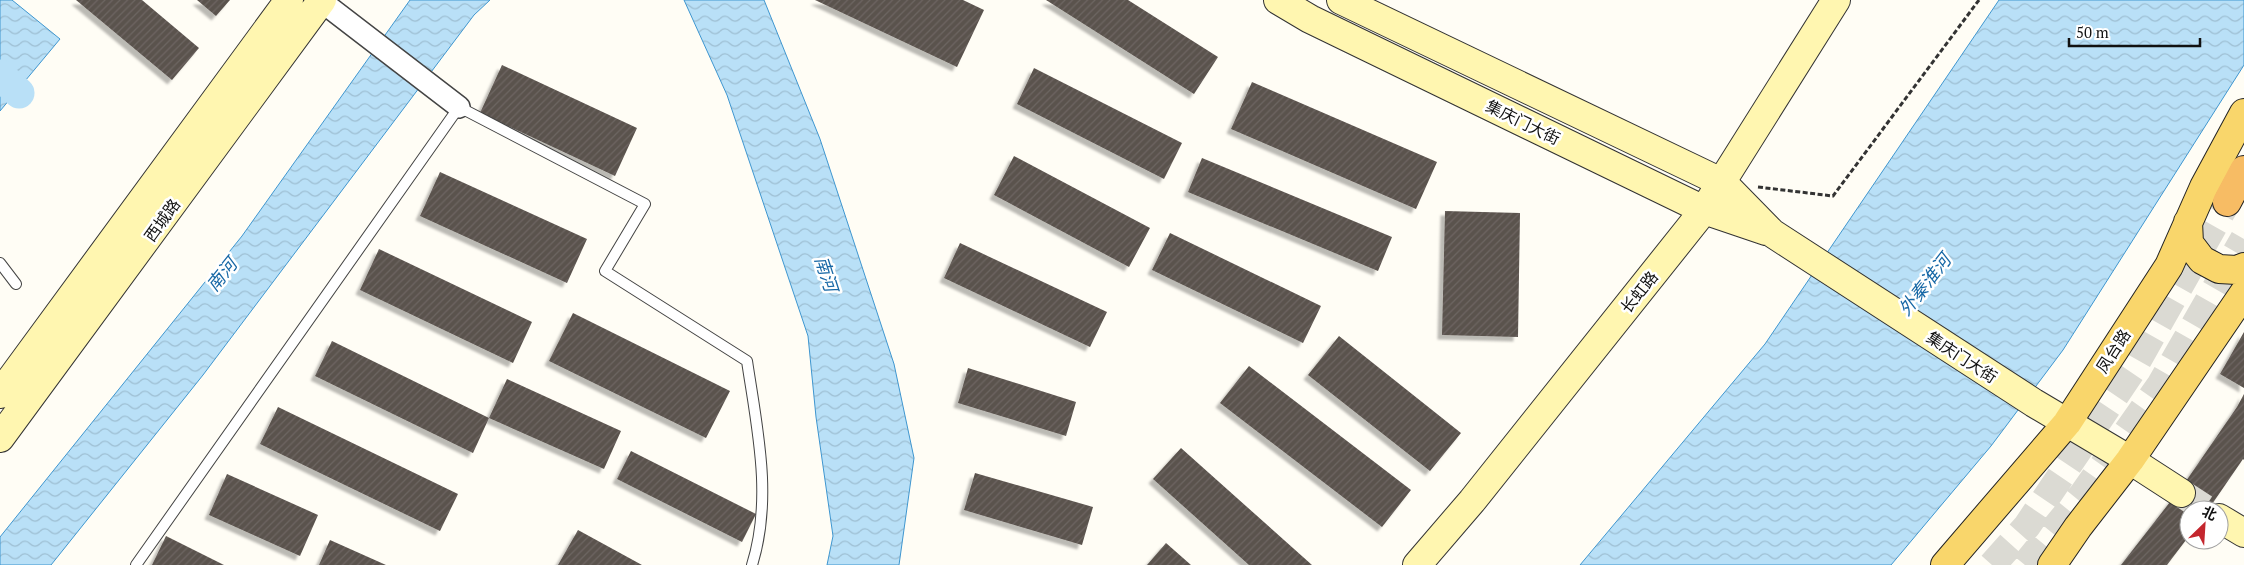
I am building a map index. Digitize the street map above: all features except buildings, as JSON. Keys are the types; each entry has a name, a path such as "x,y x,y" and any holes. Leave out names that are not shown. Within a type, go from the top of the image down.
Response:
{"highway":[{"path":"2227,202 2244,170"}],"main road":[{"name":"西城路","path":"0,394 289,0"},
{"name":"集庆门大街","path":"1278,0 1310,19 1704,210 1779,238"},
{"name":"集庆门大街","path":"1341,0 1723,183 1779,238 2034,403 2130,460 2181,493"},
{"name":"长虹路","path":"1417,565 1472,501 1704,210 1723,183 1836,0"},
{"name":"西城路","path":"0,438 321,1"},
{"name":"凤台路","path":"1946,565 2066,423 2169,266 2204,187 2244,113"},
{"path":"2188,222 2189,243 2202,260 2219,269 2237,270 2244,267"},
{"path":"2052,565 2078,527 2130,460 2244,293"},
{"path":"2229,524 2244,533"}],"street":[{"path":"321,1 459,107"}],"lane":[{"path":"136,565 459,107 645,204 605,271 747,361 763,471 759,542 752,565"},
{"path":"0,263 16,284"}],"path":[{"path":"1723,183 1833,196 1979,0"}],"water":[{"path":"0,0 12,0 60,39 0,111"},
{"name":"南河","path":"410,0 490,0 474,15 203,375 51,565 0,565 0,537 242,236"},
{"name":"南河","path":"684,0 764,0 820,139 894,364 914,458 899,565 827,565 833,536 816,417 808,336 727,95"},
{"name":"外秦淮河","path":"1999,0 2244,0 2244,65 2063,350 1991,446 1891,565 1580,565 1765,344"}],"waterway":[{"path":"0,75 19,93"}],"tunnel":[{"path":"1992,565 2027,526 2131,372 2227,202"},
{"path":"2025,565 2083,494 2161,384 2244,239"},
{"path":"2181,493 2192,500"}]}
